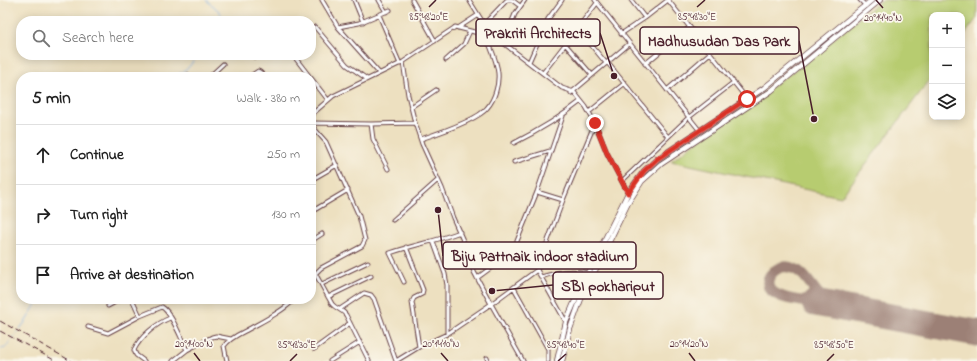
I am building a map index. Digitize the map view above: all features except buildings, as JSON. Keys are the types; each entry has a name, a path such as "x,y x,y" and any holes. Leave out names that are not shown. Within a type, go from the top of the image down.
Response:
{"main road":[{"path":"562,361 570,328 581,299 628,203 642,181 660,164 771,91 872,2 880,0"},
{"path":"557,361 566,322 588,273 628,193 644,171 657,159 779,77 867,7"}],"street":[{"path":"322,0 338,27 379,73"},
{"path":"354,0 362,22"},
{"path":"379,0 386,12"},
{"path":"412,0 435,41"},
{"path":"469,0 489,32 562,88 574,92 589,112 595,123 607,153 628,193"},
{"path":"484,24 507,0 512,0 520,6"},
{"path":"503,43 515,14 524,0"},
{"path":"529,62 548,18 562,0"},
{"path":"631,0 645,18"},
{"path":"621,34 668,0 747,99"},
{"path":"860,0 867,7"},
{"path":"543,73 596,1 688,118 700,131"},
{"path":"338,27 362,22 390,10"},
{"path":"379,15 402,63 415,123 460,232 477,278 523,361"},
{"path":"316,110 328,100 379,73 402,63 454,28 458,28 478,15"},
{"path":"316,27 347,65 367,79"},
{"path":"645,64 690,27"},
{"path":"458,28 486,35"},
{"path":"577,28 625,83 668,137"},
{"path":"446,60 464,44 470,31"},
{"path":"486,35 489,32"},
{"path":"421,139 462,123 488,108 498,84 498,72 486,35"},
{"path":"565,44 592,75"},
{"path":"571,92 629,44"},
{"path":"667,90 710,53"},
{"path":"297,60 307,72"},
{"path":"214,72 223,64"},
{"path":"622,182 688,118 734,82"},
{"path":"589,112 625,83"},
{"path":"316,84 328,100"},
{"path":"411,107 436,90"},
{"path":"514,143 533,134 563,116 581,101"},
{"path":"477,278 510,253 515,246 563,116"},
{"path":"316,124 415,123"},
{"path":"340,309 364,293 372,294 396,361 419,347 446,334 514,288 537,270 563,200 595,123"},
{"path":"371,124 372,139 388,169"},
{"path":"316,130 326,142 337,165 359,216 365,235 365,243 362,246 316,272"},
{"path":"514,162 550,151"},
{"path":"316,177 337,165"},
{"path":"393,220 438,180"},
{"path":"316,209 348,190"},
{"path":"536,192 563,200"},
{"path":"404,282 390,253 460,232"},
{"path":"316,238 322,234"},
{"path":"433,241 447,284 446,334"},
{"path":"406,247 423,290 422,294 415,297 412,302 419,347"},
{"path":"322,284 368,262"},
{"path":"537,270 566,322"},
{"path":"541,277 565,270 577,270 588,273"},
{"path":"316,275 334,307 344,312 369,361"},
{"path":"328,297 371,276"},
{"path":"514,288 548,349 548,361"},
{"path":"108,306 112,304"},
{"path":"134,304 140,316"},
{"path":"227,361 224,346 231,339 268,318 289,304"},
{"path":"88,327 108,333 140,316 162,307 165,309 187,350"},
{"path":"144,361 134,353 136,345 157,324 170,318"},
{"path":"314,349 350,323"},
{"path":"173,361 187,350 212,337 216,336 231,339"},
{"path":"330,361 360,342"}],"green space":[{"path":"882,0 977,0 977,18 965,34 965,12 929,12 929,81 841,197 671,161 804,63"}],"waterway":[{"path":"206,0 218,10 222,16"},
{"path":"182,72 188,68 194,60"},
{"path":"0,349 5,348 26,321 36,304"}],"taxiway":[{"path":"815,303 793,300 777,295 769,288 768,279 770,275 774,271 783,267 795,269 805,277 826,301 850,309"}],"runway":[{"path":"815,303 977,333"}],"railway":[{"path":"0,321 71,361"},
{"path":"0,331 56,361"}],"place":[{"name":"Prakriti Architects","path":"614,76"},
{"name":"Madhusudan Das Park","path":"814,119"},
{"name":"Biju Pattnaik indoor stadium","path":"438,210"},
{"name":"SBI pokhariput","path":"492,291"}],"route":[{"path":"595,123 607,153 628,193 636,180 657,159 747,99"}]}
